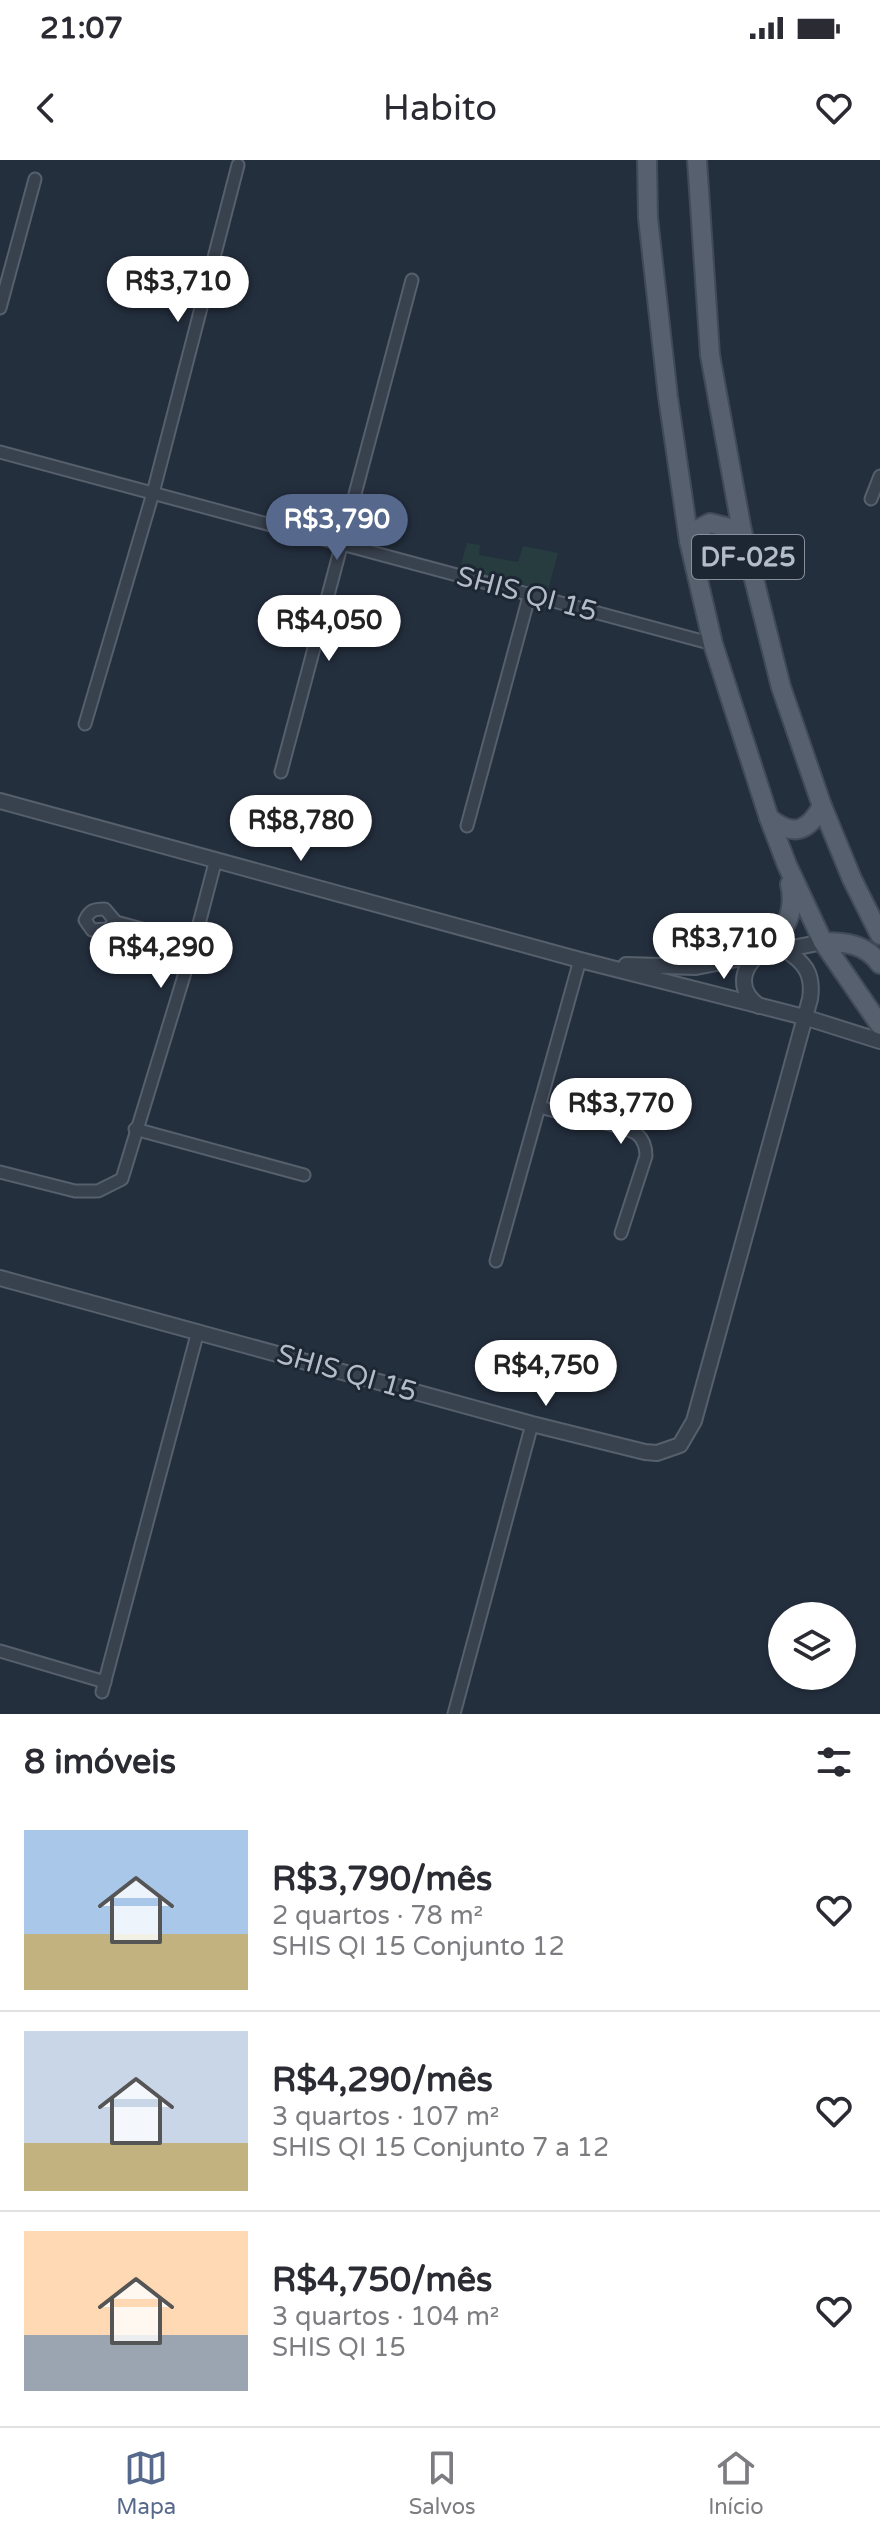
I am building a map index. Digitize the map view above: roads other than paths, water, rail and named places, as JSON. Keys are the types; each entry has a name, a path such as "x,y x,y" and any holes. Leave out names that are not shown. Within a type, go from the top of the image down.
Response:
{"main road":[{"name":"DF-025","path":"647,160 648,218 658,310 689,541 713,644 787,865 823,942 880,1025"},
{"name":"DF-025","path":"697,160 710,355 742,531 781,687 822,806 852,879 880,935"},
{"path":"689,541 695,531 710,523 742,531"},
{"path":"769,818 781,828 794,830 814,821 822,806"},
{"path":"759,954 776,939 790,919 793,894 787,865"},
{"path":"823,942 857,945 880,964"}],"street":[{"path":"85,724 153,493 238,165"},
{"path":"0,308 35,179"},
{"path":"281,772 412,280"},
{"name":"SHIS QI 15","path":"0,452 713,644"},
{"path":"871,499 880,476"},
{"path":"467,826 530,593"},
{"path":"683,636 695,631 707,618"},
{"path":"0,801 586,962 804,1017 880,1041"},
{"path":"0,1172 75,1191 98,1191 122,1179 194,943 216,859"},
{"path":"116,922 194,943"},
{"path":"586,962 696,967 823,942"},
{"path":"784,949 800,959 810,975 811,991 804,1017"},
{"path":"759,954 750,962 743,979 749,997 761,1007"},
{"path":"496,1261 539,1107 586,962"},
{"name":"SHIS QI 15","path":"0,1278 532,1424 645,1452 669,1450 684,1440 694,1421 804,1017"},
{"path":"539,1107 627,1129 642,1140 646,1156 621,1233"},
{"path":"135,1129 304,1175"},
{"path":"0,1651 103,1687 198,1331"},
{"path":"454,1714 532,1424"}]}
